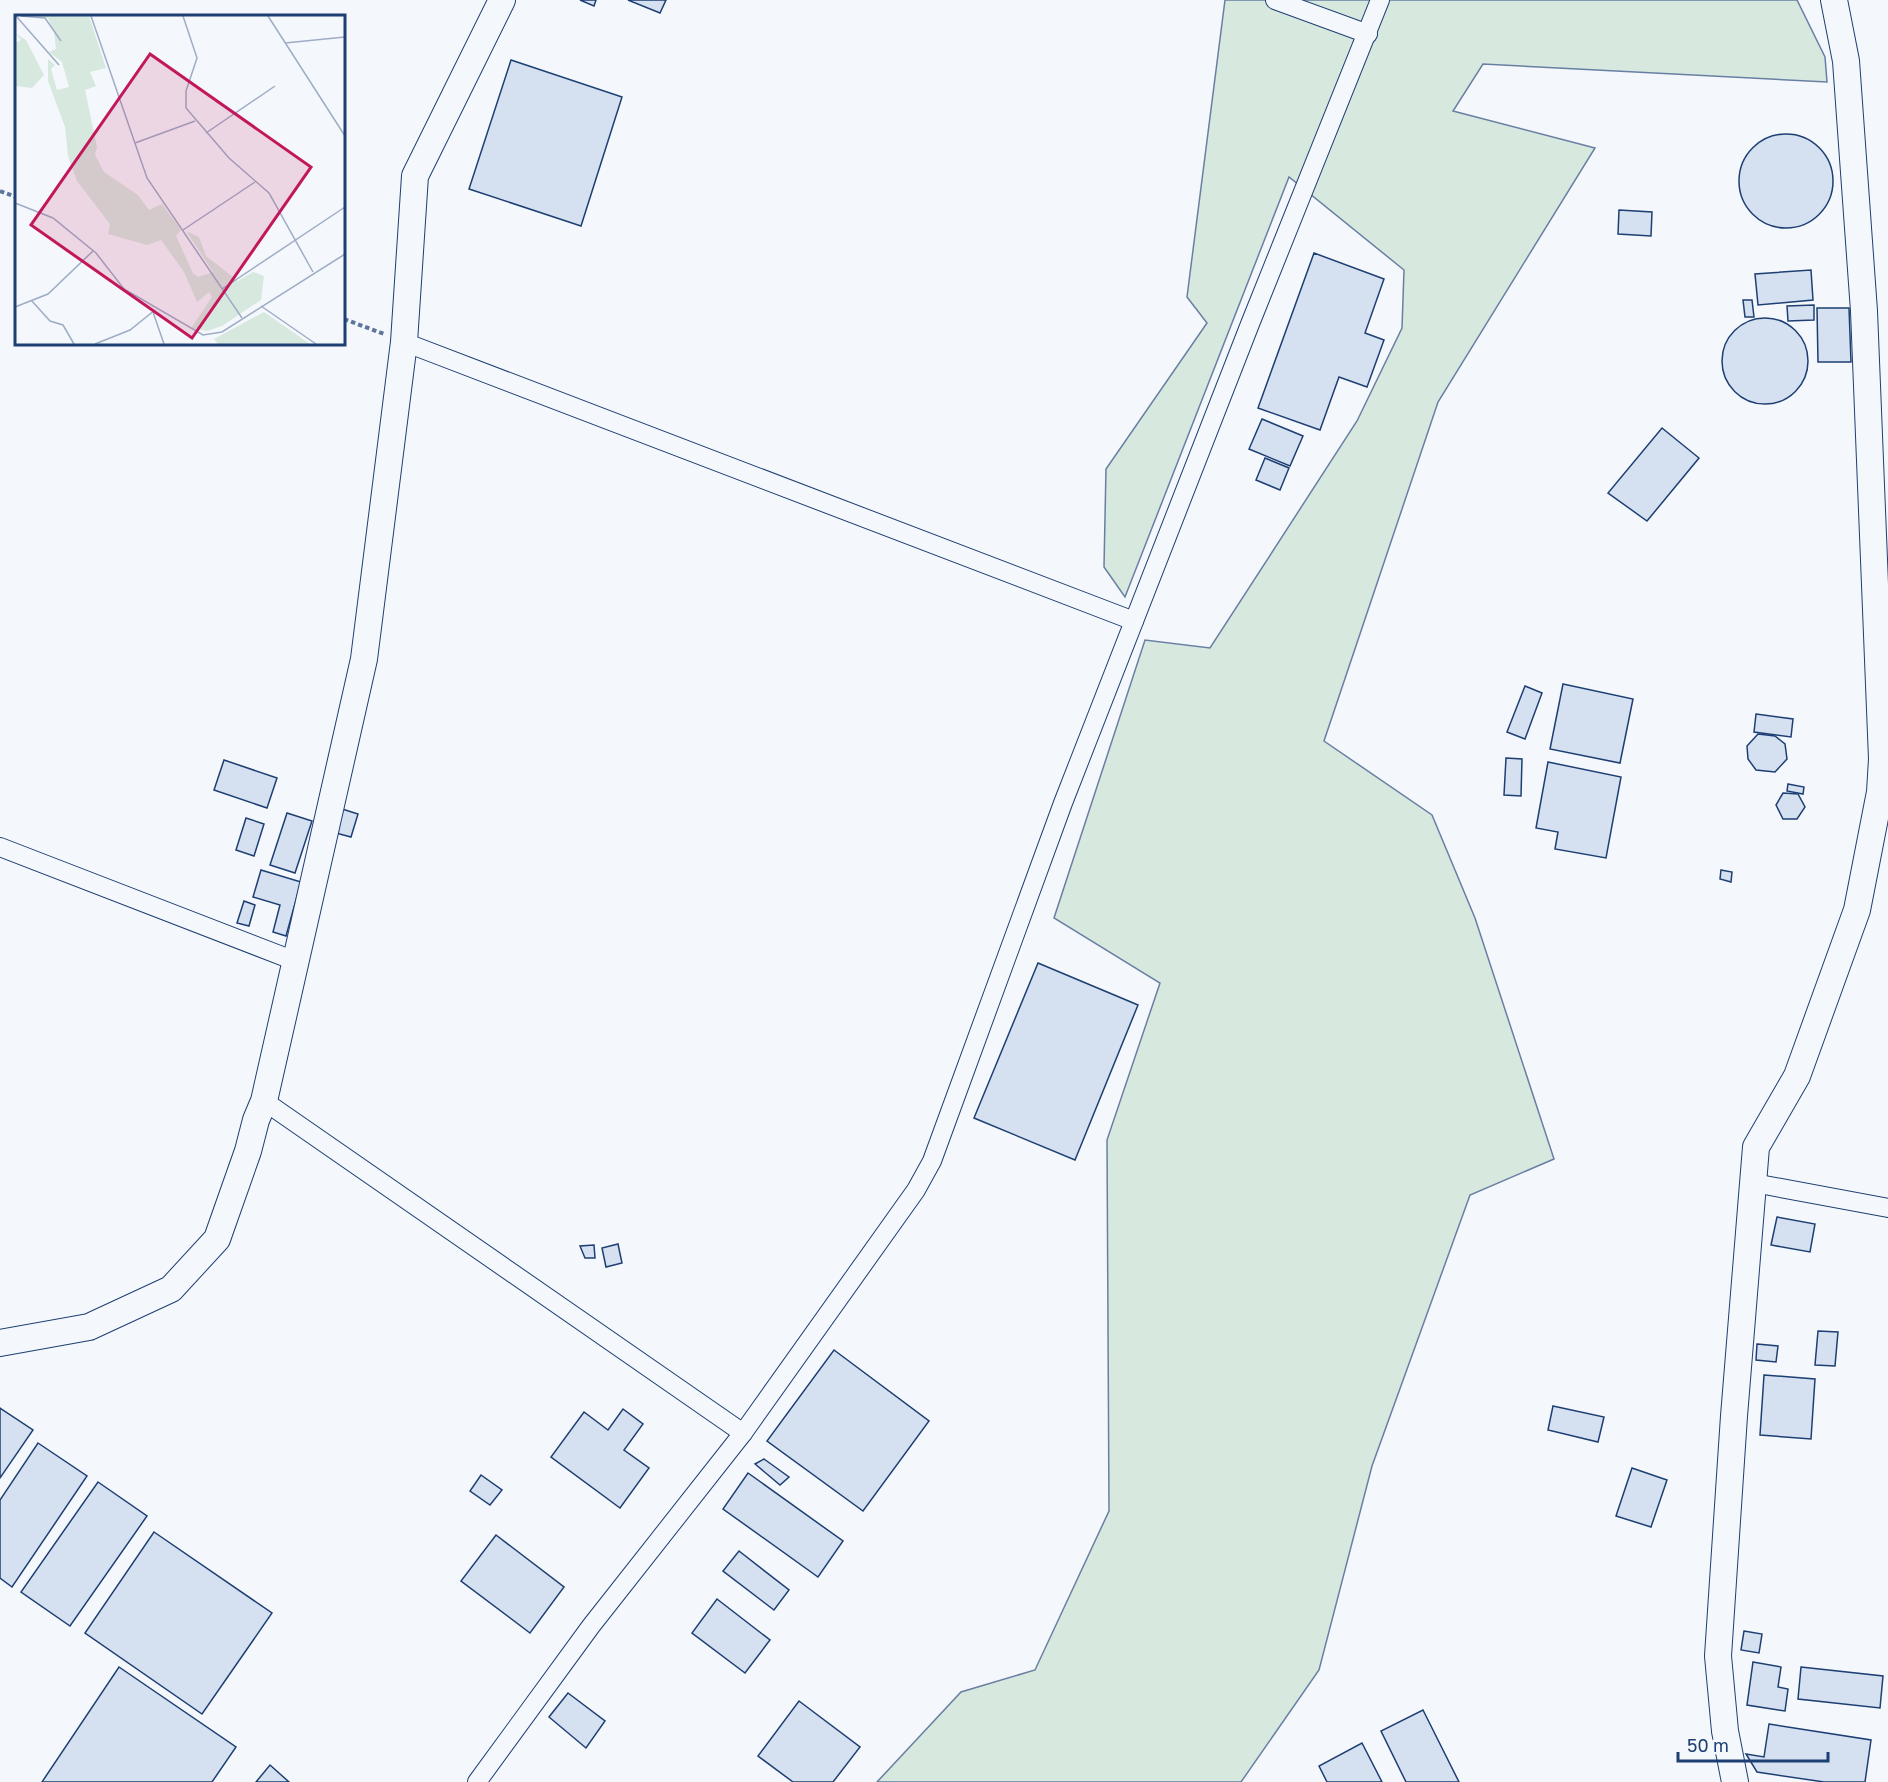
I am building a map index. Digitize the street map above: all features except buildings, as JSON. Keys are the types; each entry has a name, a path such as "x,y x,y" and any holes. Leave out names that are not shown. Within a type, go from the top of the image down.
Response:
{"street":[{"path":"0,1343 89,1327 171,1289 217,1239 264,1101 363,659 404,342 415,176 502,0"},
{"path":"1275,0 1368,34"},
{"path":"477,1782 591,1626 743,1433 909,1200 932,1161 1063,803 1250,324 1380,0"},
{"path":"1734,1782 1725,1731 1718,1656 1735,1404 1756,1148 1797,1076 1857,910 1880,792 1882,759 1878,414 1864,311 1847,71 1834,0"},
{"path":"404,342 1134,621"},
{"path":"0,847 295,961"},
{"path":"264,1101 743,1433"},
{"path":"1754,1184 1888,1208"}],"path":[{"path":"0,191 15,197"},
{"path":"345,319 404,342"}],"shaded area":[{"path":"1225,0 1797,0 1825,57 1827,82 1483,64 1453,111 1595,148 1438,402 1324,741 1432,815 1475,918 1554,1159 1470,1195 1372,1466 1319,1670 1241,1782 877,1782 961,1692 1035,1670 1109,1511 1107,1140 1160,983 1054,918 1145,640 1210,648 1357,421 1402,328 1404,270 1289,177 1125,597 1104,567 1106,469 1207,323 1187,297"}]}
